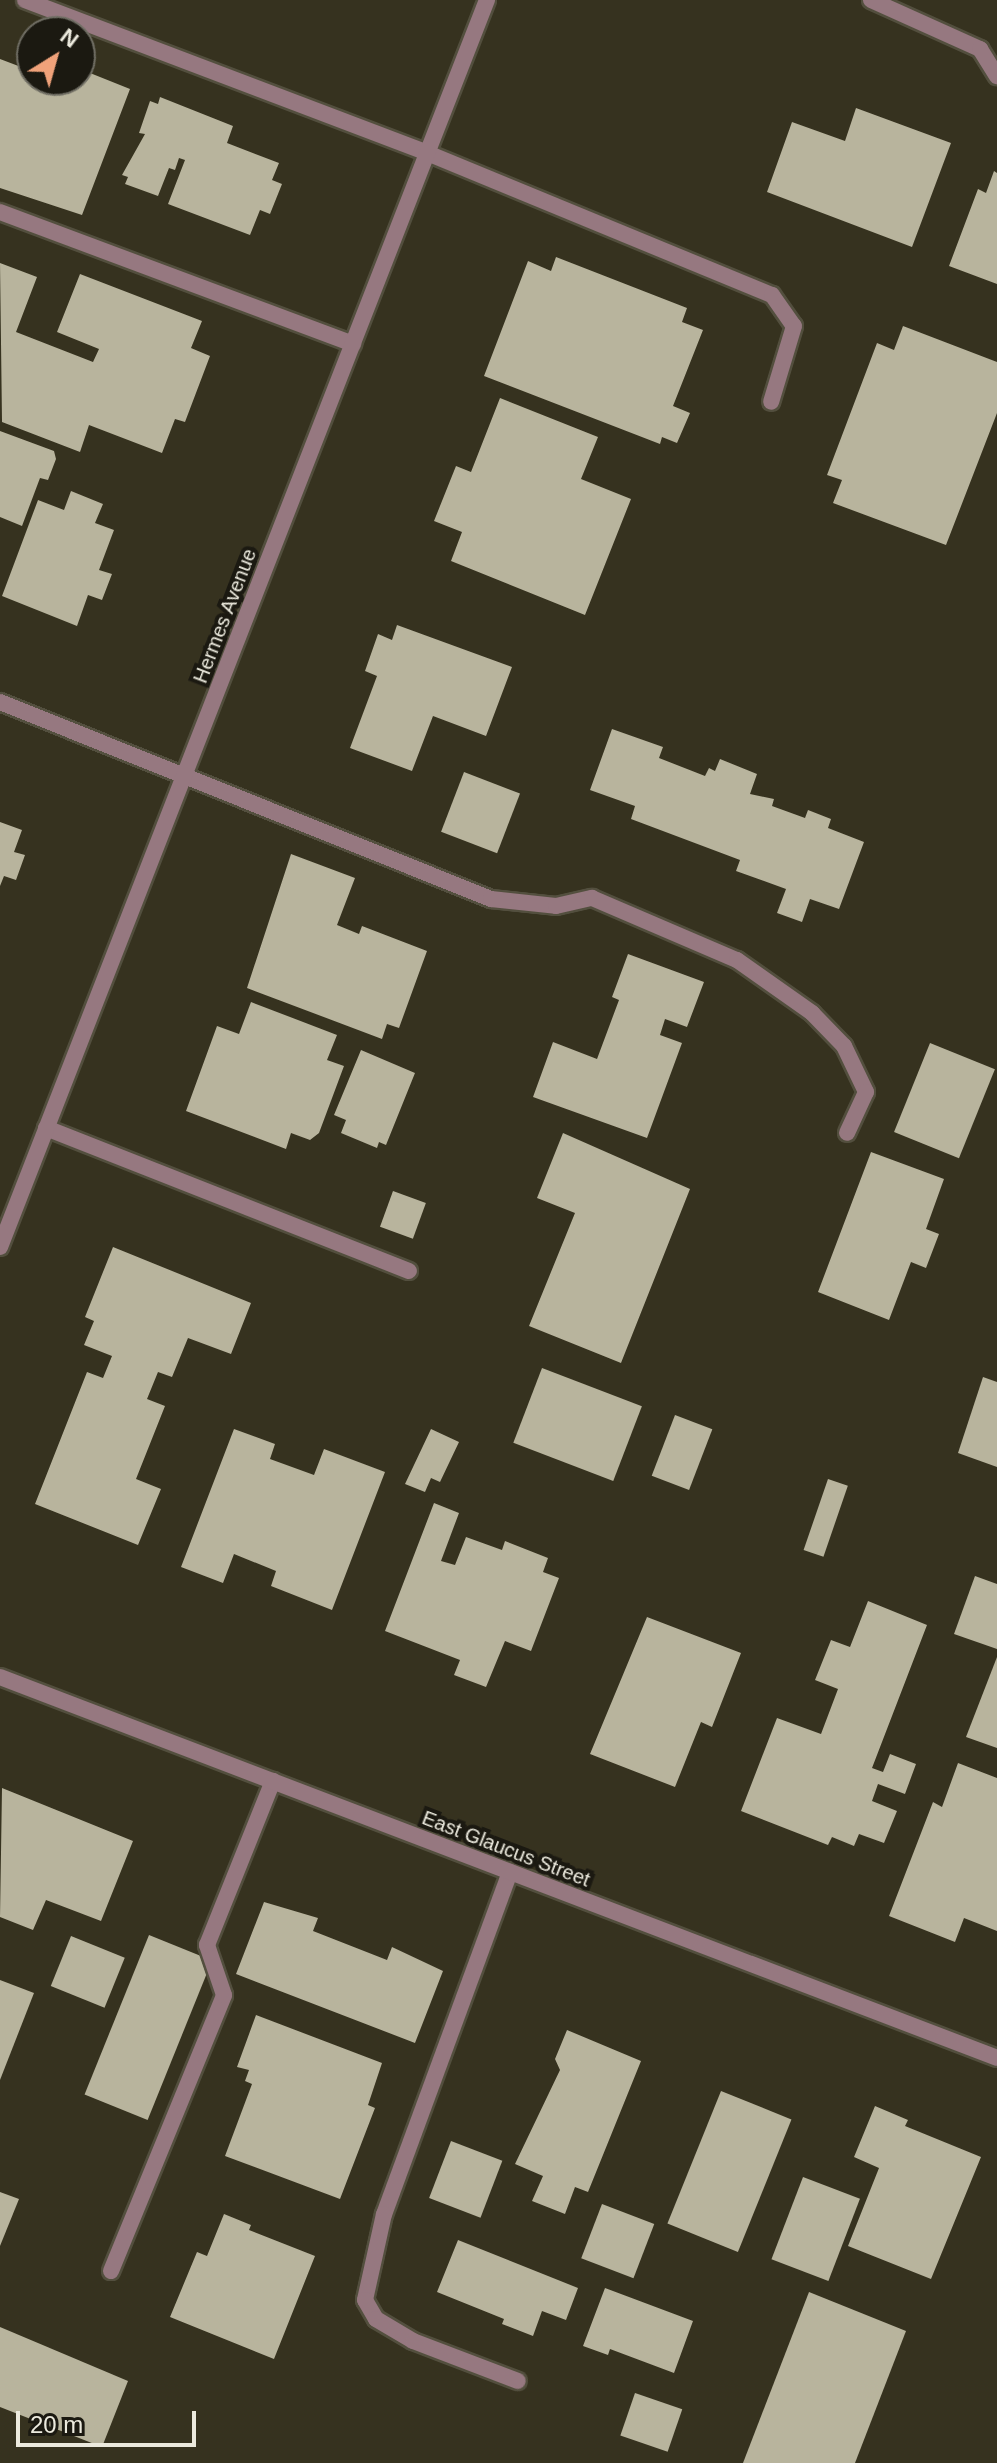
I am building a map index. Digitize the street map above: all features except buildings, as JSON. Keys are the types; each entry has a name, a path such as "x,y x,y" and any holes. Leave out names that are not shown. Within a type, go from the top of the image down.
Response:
{"street":[{"path":"25,0 427,153 772,295 794,326 771,402"},
{"name":"Hermes Avenue","path":"0,1247 487,0"},
{"path":"871,0 980,49 997,76"},
{"path":"0,212 353,344"},
{"path":"0,702 185,773 491,899 556,906 592,898 737,960 812,1013 844,1046 866,1092 847,1133"},
{"path":"46,1128 409,1271"},
{"name":"East Glaucus Street","path":"0,1677 997,2058"},
{"path":"111,2271 224,1995 207,1945 273,1781"},
{"path":"510,1872 384,2214 365,2300 376,2319 413,2341 518,2381"}]}
